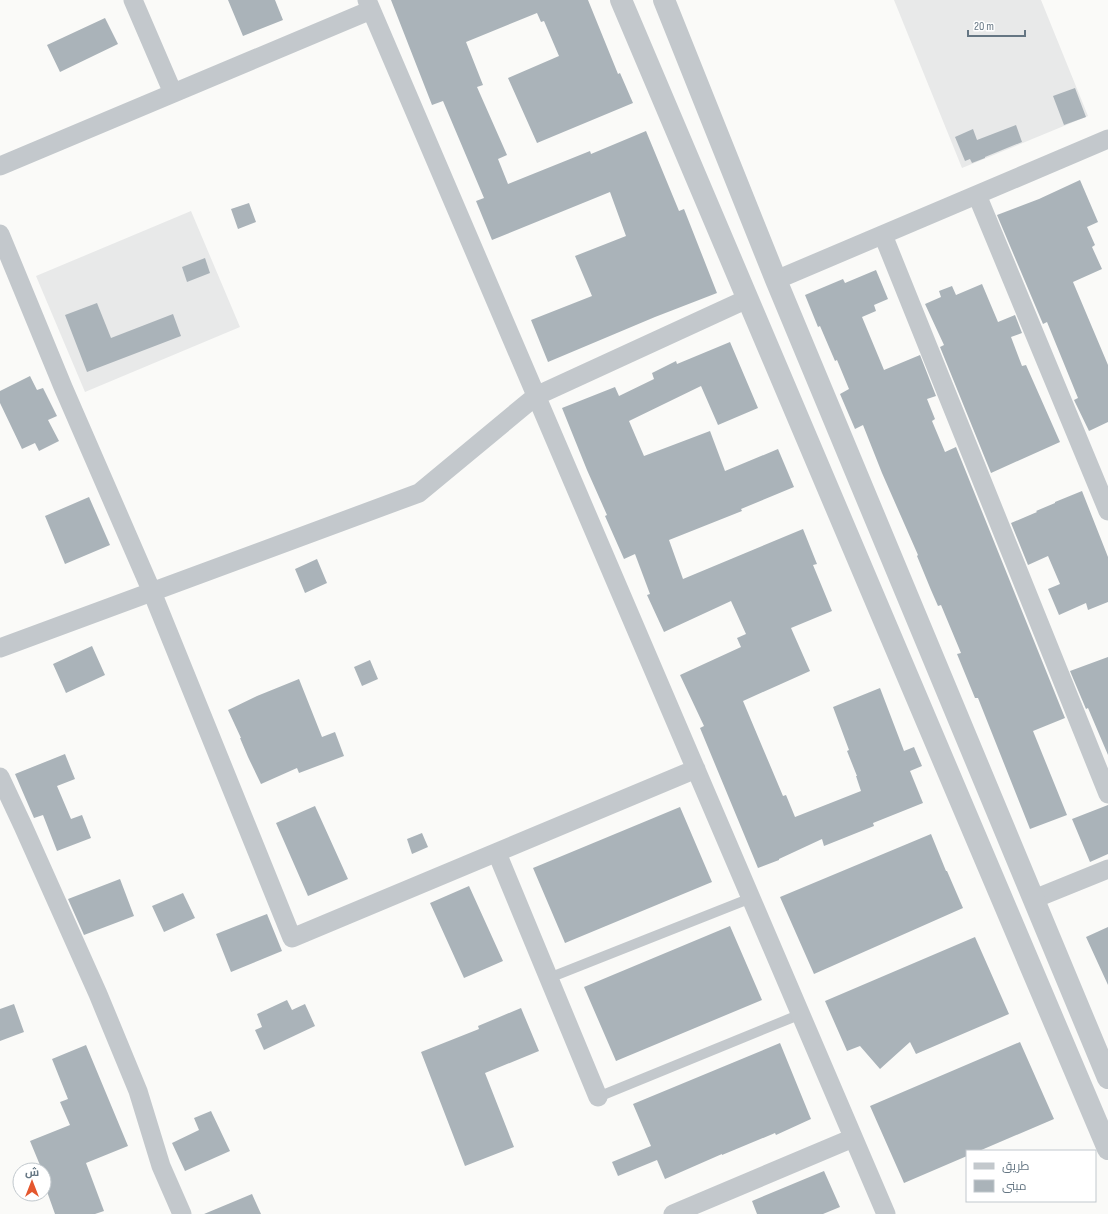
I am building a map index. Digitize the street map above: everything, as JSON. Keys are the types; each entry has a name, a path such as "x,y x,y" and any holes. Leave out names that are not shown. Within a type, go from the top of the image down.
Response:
{"street":[{"path":"133,0 173,93"},
{"path":"621,0 1108,1150"},
{"path":"664,0 776,280 1108,1078"},
{"path":"0,166 173,93 369,5 886,1214"},
{"path":"776,280 1108,139"},
{"path":"977,195 1108,511"},
{"path":"0,234 63,387 152,592 292,938 696,769"},
{"path":"883,235 1108,794"},
{"path":"0,648 419,493 536,396 747,299"},
{"path":"0,777 98,994 138,1091 161,1166 182,1214"},
{"path":"497,853 598,1097"},
{"path":"1034,899 1108,869"},
{"path":"673,1214 853,1138"}],"lane":[{"path":"549,978 751,898"},
{"path":"598,1097 801,1014"}],"shaded area":[{"path":"894,0 1041,0 1088,116 962,168"},
{"path":"191,211 240,327 85,392 36,276"}],"building":[{"path":"228,0 275,0 283,20 243,36"},
{"path":"391,0 588,0 618,74 620,73 633,103 537,143 508,78 559,56 544,21 541,22 537,13 466,42 483,85 477,87 507,155 498,159 508,184 590,151 591,154 646,131 679,211 684,209 717,293 655,317 548,362 531,320 592,296 575,256 626,236 610,192 492,240 476,201 484,198 443,101 432,105"},
{"path":"105,18 118,44 60,72 47,45"},
{"path":"1075,88 1086,117 1064,125 1053,96"},
{"path":"1016,125 1022,142 972,163 970,159 965,161 955,137 973,129 977,140"},
{"path":"1080,180 1098,222 1087,227 1095,245 1092,247 1102,269 1073,282 1108,365 1108,422 1089,431 1074,400 1078,398 1047,322 1043,324 997,215 1039,199"},
{"path":"249,203 256,222 238,229 231,209"},
{"path":"205,258 210,273 187,282 182,267"},
{"path":"876,270 888,299 874,305 876,311 862,317 884,370 920,355 936,396 927,399 935,419 932,421 945,452 956,447 1065,718 1033,731 1067,815 1030,829 978,698 975,698 957,654 961,653 941,605 938,606 931,590 917,556 918,555 882,473 863,425 855,429 840,394 849,389 837,360 835,361 820,326 818,327 805,295 843,279 845,283"},
{"path":"982,284 998,322 1015,315 1022,333 1011,337 1022,366 1026,365 1060,442 991,473 940,347 944,345 925,304 941,297 939,291 952,286 956,295"},
{"path":"97,303 111,338 173,314 181,336 87,372 65,315"},
{"path":"730,342 758,408 718,425 701,386 629,421 644,456 710,431 725,471 778,449 794,487 741,509 742,511 669,540 683,579 803,529 817,564 813,565 832,611 791,628 810,671 743,701 783,796 786,795 795,817 861,791 847,751 849,750 833,707 880,688 904,751 914,747 922,766 910,771 923,803 873,823 874,826 824,846 822,839 779,860 758,868 700,728 704,726 680,675 741,647 737,638 746,634 731,601 664,632 647,595 650,594 635,554 624,559 605,516 607,515 562,408 615,387 619,396 654,379 652,373 676,361 677,364"},
{"path":"30,376 37,390 43,388 57,416 48,420 59,441 39,451 35,443 22,449 0,403 0,391"},
{"path":"1082,491 1108,557 1108,602 1088,610 1086,603 1059,615 1048,589 1060,584 1048,556 1028,565 1011,523"},
{"path":"89,497 110,545 65,564 45,516"},
{"path":"317,559 327,583 305,593 295,569"},
{"path":"92,646 105,675 66,693 53,664"},
{"path":"1108,657 1108,755 1070,671"},
{"path":"370,660 378,679 362,686 354,667"},
{"path":"299,679 322,737 335,732 344,756 299,773 297,768 261,784 228,710 257,696"},
{"path":"65,754 75,779 57,786 71,819 82,815 91,838 57,851 43,815 34,818 15,774"},
{"path":"1108,805 1108,854 1090,862 1072,819"},
{"path":"315,806 348,879 308,896 276,823"},
{"path":"680,807 712,882 565,943 533,868"},
{"path":"422,833 428,847 412,854 407,839"},
{"path":"931,834 963,908 814,974 780,897"},
{"path":"120,879 134,916 84,935 68,899"},
{"path":"469,886 503,961 464,978 430,903"},
{"path":"183,893 195,918 164,932 152,906"},
{"path":"267,914 282,951 231,972 216,934"},
{"path":"730,926 762,1000 616,1061 584,987"},
{"path":"1108,927 1108,985 1086,937"},
{"path":"975,937 1009,1014 916,1054 910,1042 880,1069 860,1046 847,1051 825,1001"},
{"path":"287,1000 292,1010 305,1004 315,1026 264,1050 255,1030 262,1027 257,1014"},
{"path":"14,1004 24,1032 0,1041 0,1009"},
{"path":"521,1008 539,1051 485,1073 514,1147 465,1166 421,1052 479,1029 478,1026"},
{"path":"1020,1042 1054,1119 981,1150 966,1150 966,1156 904,1183 870,1106"},
{"path":"780,1043 811,1119 776,1135 775,1133 722,1154 665,1179 657,1160 618,1176 612,1162 651,1146 633,1104"},
{"path":"86,1045 128,1146 86,1163 104,1211 95,1214 55,1214 51,1202 52,1202 52,1162 39,1162 30,1141 70,1125 60,1102 68,1099 52,1059"},
{"path":"211,1111 230,1151 185,1171 172,1143 199,1130 194,1118"},
{"path":"824,1171 840,1207 823,1214 757,1214 752,1201"},
{"path":"252,1194 261,1214 204,1214"}]}
